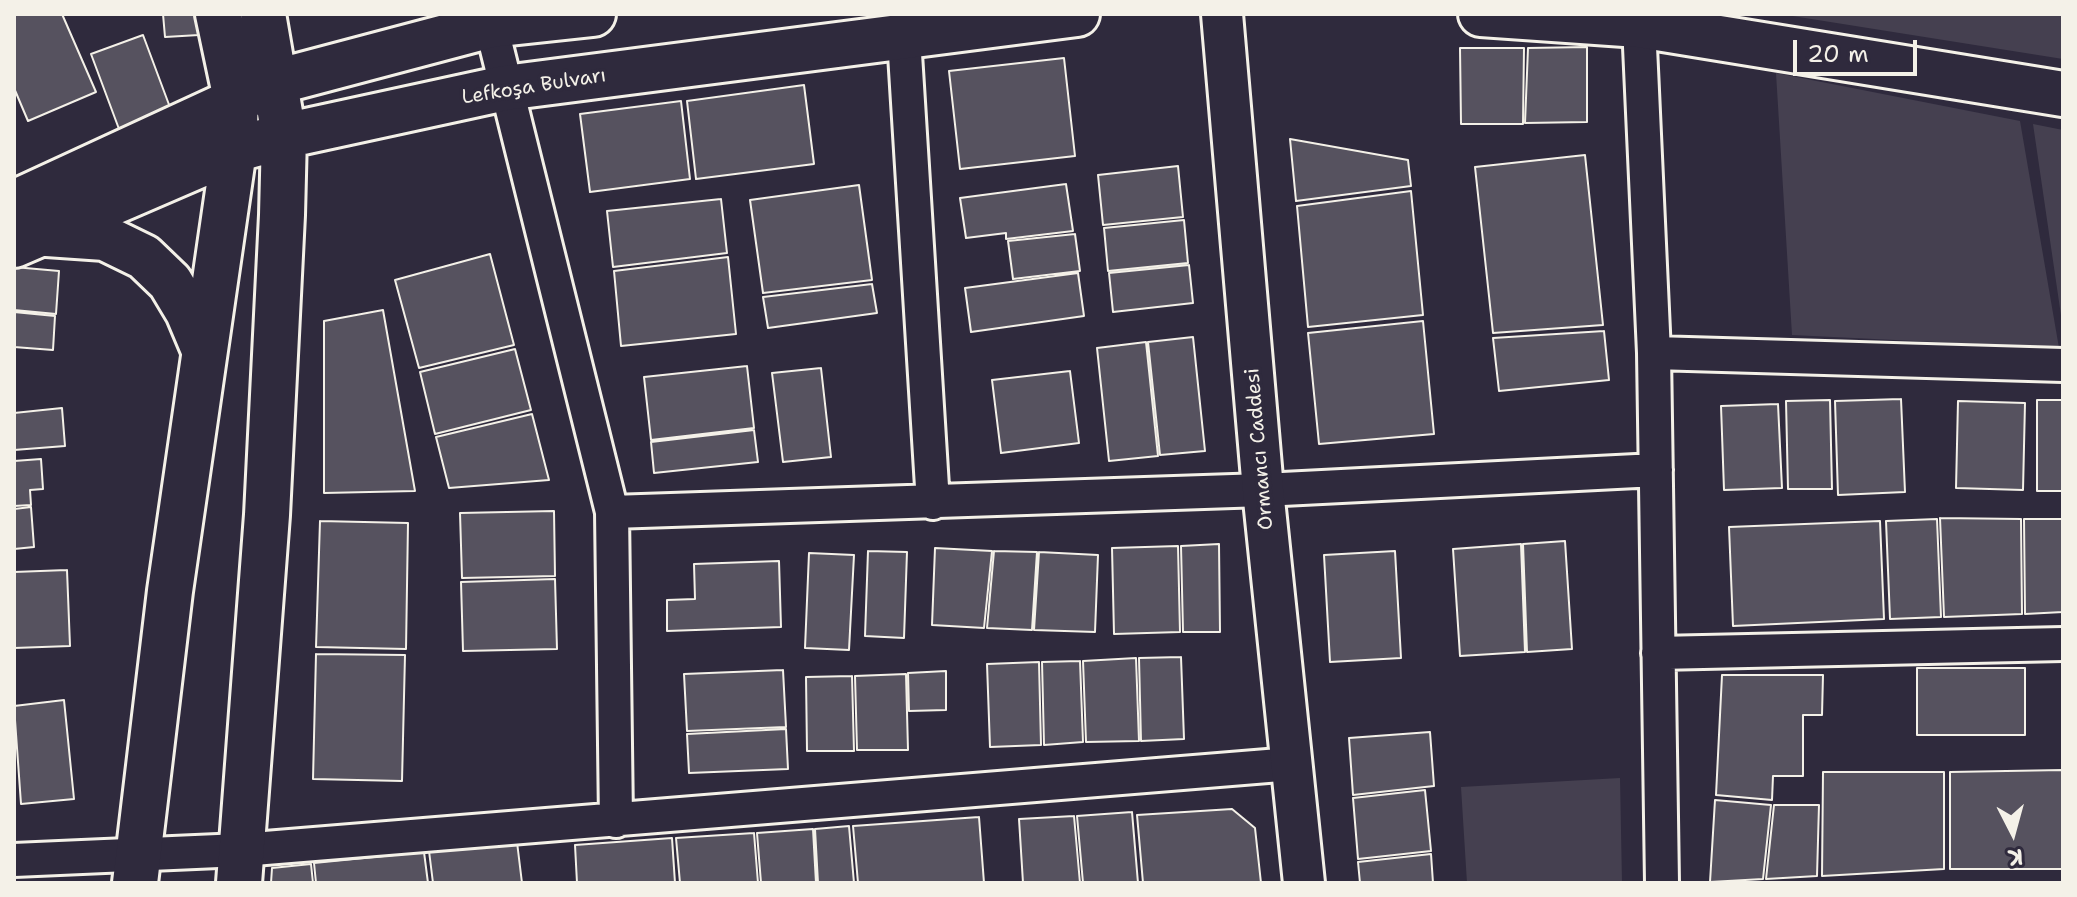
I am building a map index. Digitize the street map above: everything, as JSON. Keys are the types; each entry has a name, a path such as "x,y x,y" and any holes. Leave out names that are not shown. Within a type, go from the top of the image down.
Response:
{"main road":[{"path":"136,869 170,591 234,150 236,99 218,14"},
{"path":"240,866 268,499 282,215 284,136 263,14"},
{"path":"23,227 236,99 276,82 491,25 593,14"},
{"name":"Lefkoşa Bulvarı","path":"23,227 234,150 284,136 505,88 1077,14"},
{"path":"1481,14 1639,25 2063,94"},
{"path":"23,227 105,238 144,257 170,282 188,312 204,350"}],"street":[{"name":"Ormancı Caddesi","path":"1222,14 1263,490 1304,883"},
{"path":"491,25 612,512 616,821"},
{"path":"1639,25 1654,353 1662,883"},
{"path":"904,38 933,503"},
{"path":"1654,353 2063,365"},
{"path":"612,512 1263,490 1656,470"},
{"path":"1658,653 2063,644"},
{"path":"14,860 136,869 240,866 616,821 1292,764"}],"shaded area":[{"path":"1780,14 2063,14 2063,59"},
{"path":"1776,73 2020,121 2059,348 1792,335"},
{"path":"2033,124 2063,130 2063,329"},
{"path":"1620,778 1622,883 1467,883 1461,787"}],"building":[{"path":"14,14 62,14 96,92 28,121 14,88"},
{"path":"163,14 197,14 199,35 165,37"},
{"path":"143,35 171,110 119,129 91,54"},
{"path":"1587,47 1587,122 1525,123 1528,48"},
{"path":"1460,48 1524,48 1523,124 1461,124"},
{"path":"1064,58 1075,156 960,169 949,71"},
{"path":"804,85 814,164 696,179 687,101"},
{"path":"681,101 690,179 590,192 580,114"},
{"path":"1290,139 1408,160 1411,186 1296,201"},
{"path":"1585,155 1603,325 1493,333 1475,167"},
{"path":"1178,166 1183,217 1103,225 1098,175"},
{"path":"1066,184 1073,231 1006,239 1006,233 966,238 960,198"},
{"path":"859,185 872,280 763,293 750,200"},
{"path":"1411,191 1423,315 1308,327 1297,206"},
{"path":"721,199 727,253 613,267 607,211"},
{"path":"1184,220 1188,263 1108,271 1104,228"},
{"path":"1075,234 1080,271 1013,279 1008,241"},
{"path":"490,254 514,345 419,368 395,280"},
{"path":"728,257 736,334 621,346 614,271"},
{"path":"1189,265 1193,303 1113,312 1109,273"},
{"path":"14,267 59,271 56,314 14,310"},
{"path":"1078,273 1084,316 971,332 965,288"},
{"path":"872,284 877,313 768,328 763,297"},
{"path":"383,310 415,491 324,493 324,321"},
{"path":"14,312 55,316 53,350 14,347"},
{"path":"1423,321 1434,434 1319,444 1308,333"},
{"path":"1604,331 1609,380 1499,391 1493,338"},
{"path":"1193,337 1205,451 1160,455 1148,342"},
{"path":"1146,342 1158,456 1109,461 1097,348"},
{"path":"515,349 531,410 435,434 420,372"},
{"path":"747,366 754,428 651,440 644,377"},
{"path":"821,368 831,457 783,462 772,373"},
{"path":"1070,371 1079,443 1001,453 992,380"},
{"path":"1901,399 1905,492 1838,495 1835,401"},
{"path":"1830,400 1832,489 1788,489 1786,401"},
{"path":"2037,400 2063,400 2063,491 2037,491"},
{"path":"1958,401 2025,403 2023,490 1956,488"},
{"path":"1778,404 1782,488 1724,490 1721,406"},
{"path":"62,408 65,446 14,450 14,413"},
{"path":"532,414 549,480 449,488 436,437"},
{"path":"754,430 758,462 654,473 651,442"},
{"path":"41,459 43,489 30,490 31,505 14,506 14,461"},
{"path":"31,507 34,547 14,549 14,509"},
{"path":"554,511 555,576 462,578 460,513"},
{"path":"1940,518 2021,519 2022,614 1944,617"},
{"path":"1937,519 1941,617 1890,619 1886,521"},
{"path":"2024,519 2063,519 2063,612 2025,614"},
{"path":"320,521 408,523 406,649 316,647"},
{"path":"1880,521 1884,619 1733,626 1729,527"},
{"path":"1565,541 1572,649 1527,652 1523,544"},
{"path":"1219,544 1220,632 1183,632 1181,546"},
{"path":"1521,544 1525,652 1460,656 1453,549"},
{"path":"1178,546 1180,632 1114,634 1112,548"},
{"path":"935,548 992,551 984,628 932,625"},
{"path":"868,551 907,552 904,638 865,636"},
{"path":"994,551 1037,552 1032,630 987,628"},
{"path":"1395,551 1401,658 1330,662 1324,555"},
{"path":"1039,552 1098,555 1095,632 1034,630"},
{"path":"809,553 854,555 849,650 805,648"},
{"path":"779,561 781,627 667,631 667,600 695,599 694,564"},
{"path":"67,570 70,646 14,648 14,572"},
{"path":"555,579 557,649 463,651 461,582"},
{"path":"316,654 405,655 402,781 313,779"},
{"path":"1181,657 1184,739 1141,741 1139,658"},
{"path":"1136,658 1139,741 1086,742 1083,661"},
{"path":"1080,661 1083,742 1044,745 1042,662"},
{"path":"1039,662 1041,745 990,747 987,664"},
{"path":"1917,668 2025,668 2025,735 1917,735"},
{"path":"783,670 786,727 687,731 684,674"},
{"path":"946,671 946,710 909,711 908,673"},
{"path":"906,674 908,750 857,750 855,676"},
{"path":"1722,675 1823,675 1822,715 1803,715 1803,776 1773,776 1772,800 1716,795"},
{"path":"852,676 854,751 807,751 806,677"},
{"path":"64,700 74,799 21,804 14,706"},
{"path":"786,729 788,769 689,773 687,734"},
{"path":"1430,732 1434,786 1353,795 1349,738"},
{"path":"2063,770 2063,869 1950,869 1950,772"},
{"path":"1823,772 1944,772 1944,869 1822,876"},
{"path":"1425,790 1431,851 1358,859 1353,798"},
{"path":"1715,800 1771,805 1763,879 1710,882"},
{"path":"1774,805 1819,805 1817,876 1766,879"},
{"path":"1232,809 1255,828 1261,883 1143,883 1137,815"},
{"path":"1132,812 1138,883 1083,883 1077,816"},
{"path":"1074,816 1080,883 1023,883 1019,819"},
{"path":"979,817 984,883 858,883 853,826"},
{"path":"849,826 854,883 818,883 815,829"},
{"path":"813,829 816,883 761,883 757,833"},
{"path":"754,833 758,883 680,883 676,838"},
{"path":"672,838 675,883 577,883 575,845"},
{"path":"517,842 522,883 433,883 429,851"},
{"path":"424,852 428,883 316,883 314,863"},
{"path":"1431,854 1433,883 1360,883 1358,862"},
{"path":"311,864 313,883 271,883 272,868"}]}
